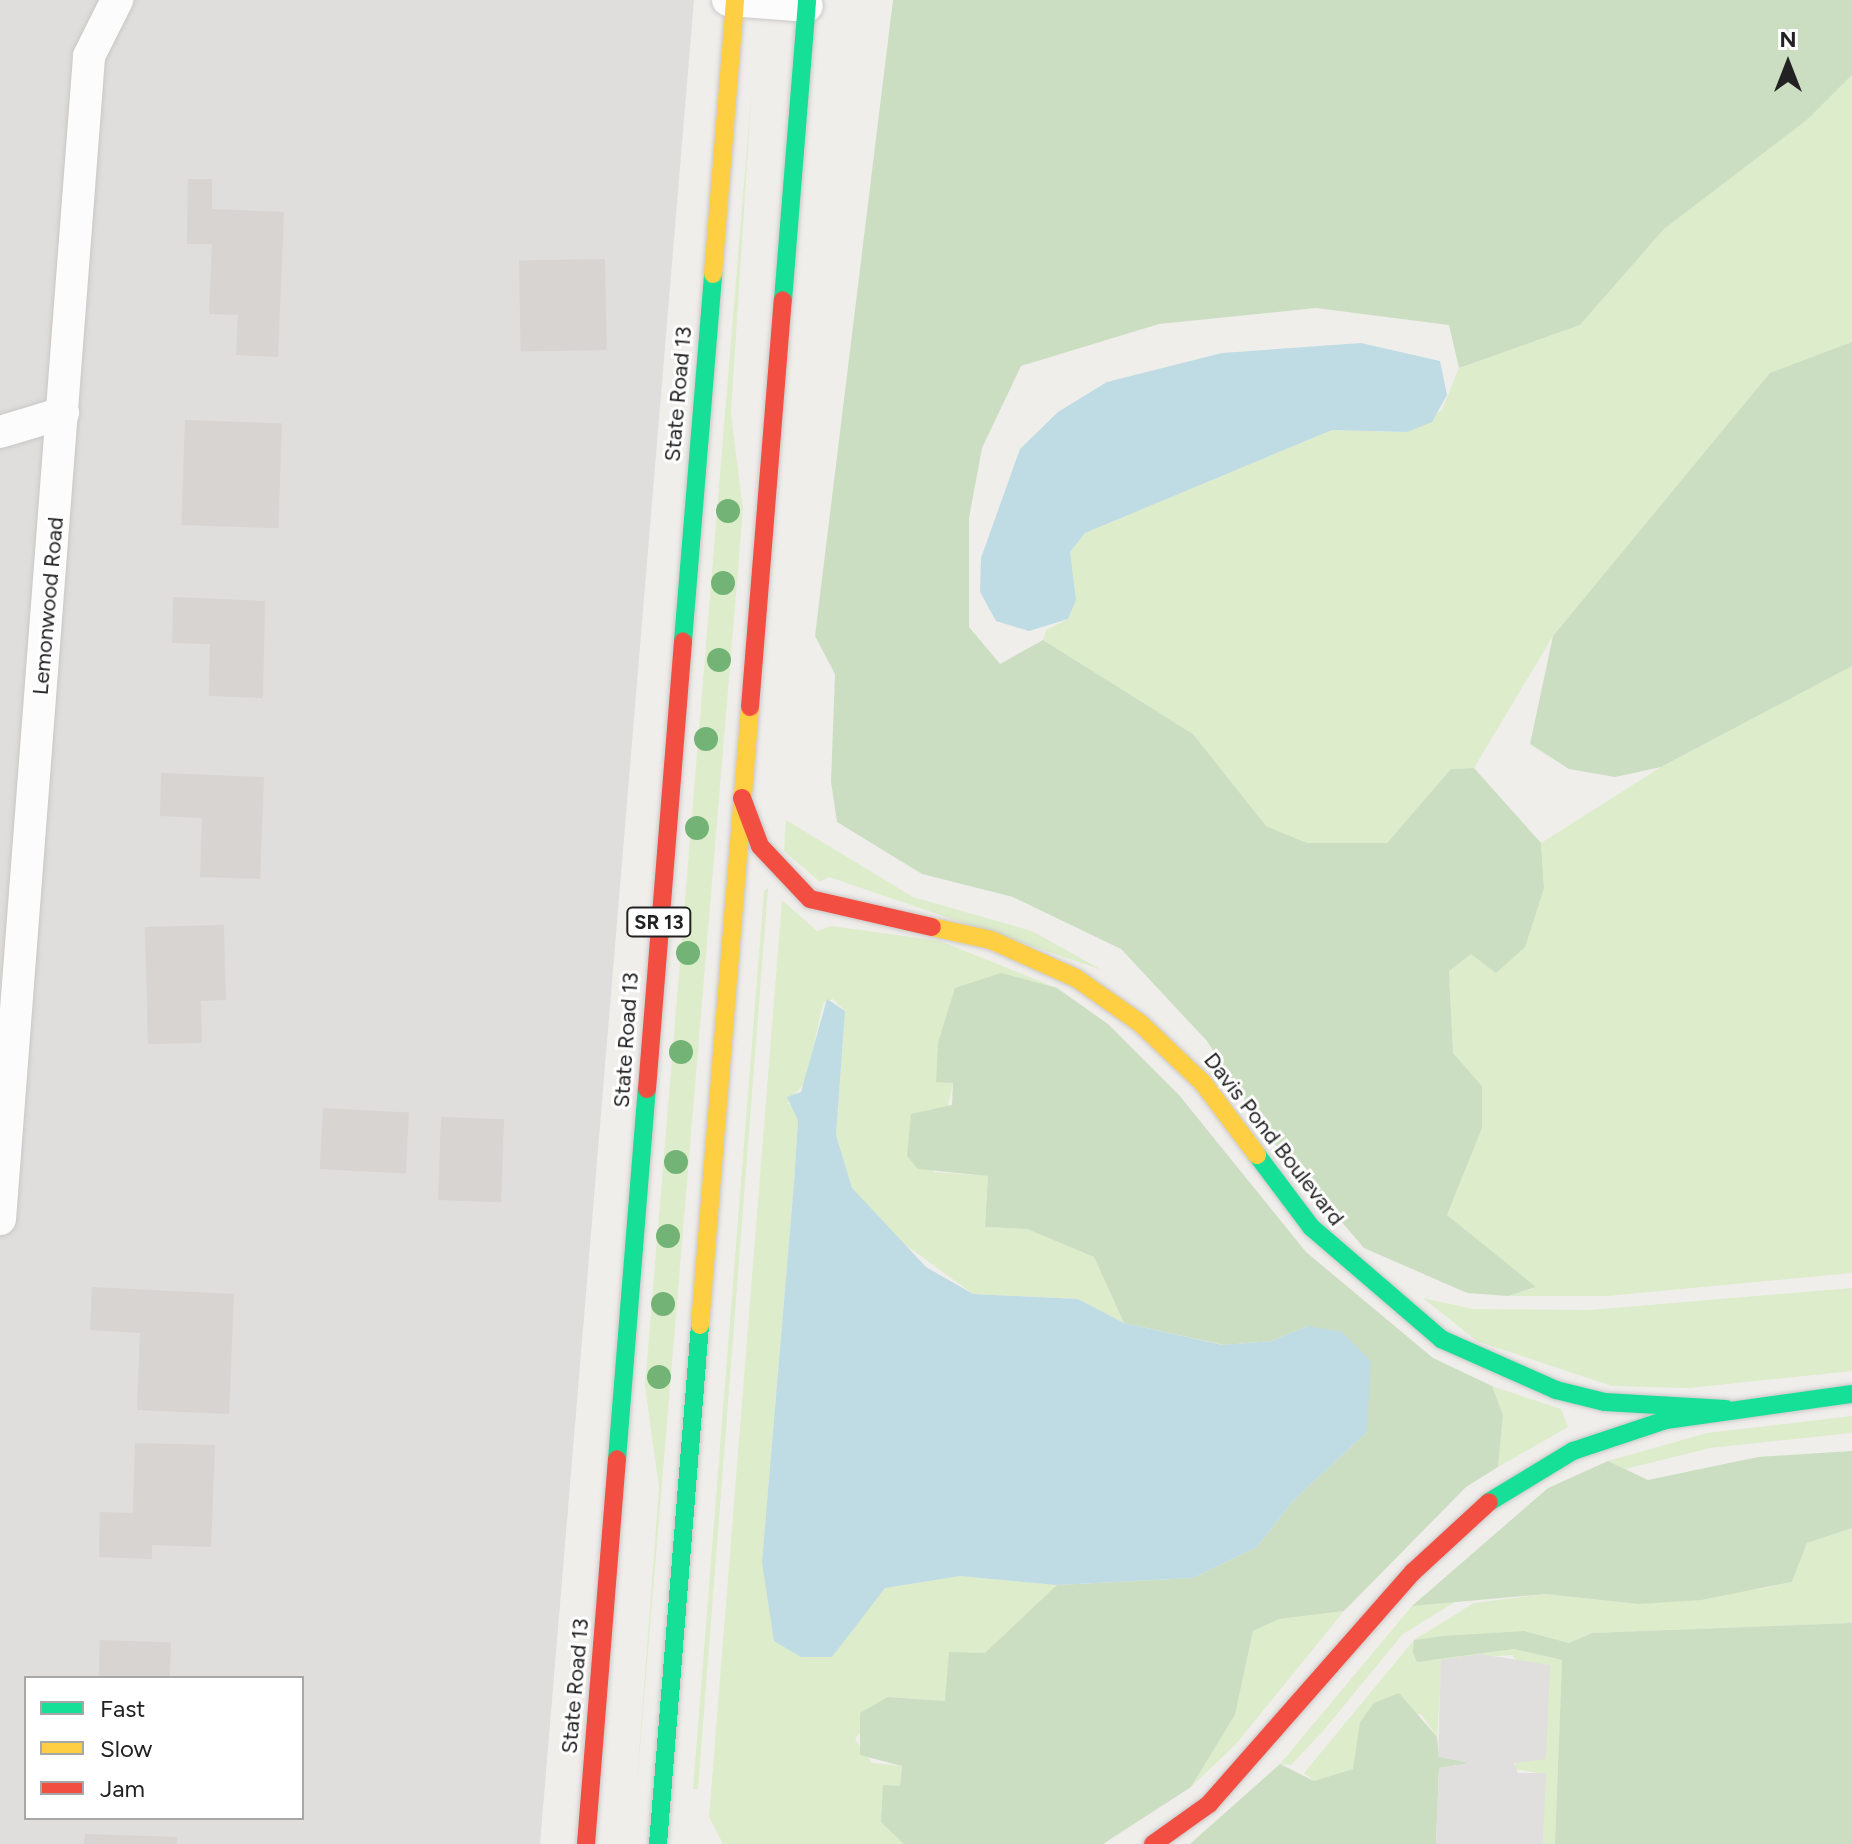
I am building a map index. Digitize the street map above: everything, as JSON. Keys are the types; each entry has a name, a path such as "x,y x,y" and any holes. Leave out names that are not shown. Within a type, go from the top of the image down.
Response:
{"main road":[{"name":"State Road 13","path":"586,1844 735,0"},
{"path":"658,1844 807,3"},
{"name":"Davis Pond Boulevard","path":"742,798 760,846 810,899 991,940 1076,978 1140,1023 1203,1083 1333,1250 1441,1339 1568,1393 1726,1409"},
{"name":"Davis Pond Boulevard","path":"1153,1844 1229,1784 1413,1572 1504,1488 1605,1439 1726,1409 1852,1394"}],"street":[{"name":"Lemonwood Road","path":"0,1219 89,56 117,0"},
{"path":"728,0 807,3"},
{"path":"0,432 63,413"}],"shaded area":[{"path":"0,0 694,0 540,1844 0,1844"},
{"path":"1479,1654 1550,1665 1546,1759 1514,1763 1518,1773 1546,1773 1543,1844 1436,1844 1439,1768 1470,1763 1438,1757 1441,1660"}],"green space":[{"path":"893,0 1852,0 1852,75 1808,119 1664,229 1580,325 1459,368 1449,325 1316,308 1159,324 1021,366 982,448 969,518 969,627 1000,664 1043,640 1193,734 1266,826 1307,843 1387,843 1451,769 1474,768 1541,843 1544,888 1525,947 1496,973 1471,954 1449,971 1453,1053 1482,1086 1482,1128 1447,1215 1536,1287 1508,1296 1467,1293 1364,1248 1263,1130 1207,1041 1121,949 1013,897 922,874 837,822 831,782 835,674 815,636"},
{"path":"1852,75 1852,342 1770,374 1553,636 1474,768 1451,769 1387,843 1307,843 1266,827 1193,734 1043,640 1046,630 1068,619 1070,552 1085,533 1332,430 1407,432 1442,410 1459,368 1580,325 1664,229 1808,119"},
{"path":"752,86 731,413 743,510 635,1807 659,1488 645,1386"},
{"path":"1852,342 1852,666 1661,767 1615,777 1569,769 1530,744 1553,636 1770,373"},
{"path":"1852,666 1852,1273 1607,1296 1508,1296 1535,1288 1447,1215 1482,1127 1482,1086 1453,1053 1449,971 1544,888 1541,843 1661,767"},
{"path":"786,820 913,897 1032,931 1102,970 829,877 820,882 784,851"},
{"path":"768,888 698,1789 693,1789 764,891"},
{"path":"782,900 817,931 832,926 940,941 1057,988 936,1081 953,1083 933,1172 988,1176 985,1227 1027,1229 1094,1257 1124,1323 1078,1299 973,1294 885,1230 852,1189 836,1135 845,1011 833,999 823,1003 806,1081 787,1104 794,1104 798,1120 762,1562 832,1657 884,1588 960,1576 1057,1585 946,1701 888,1697 855,1739 872,1763 902,1766 900,1787 883,1785 904,1844 723,1844 709,1817"},
{"path":"1001,973 1057,988 1108,1024 1179,1095 1306,1252 1433,1358 1492,1386 1503,1415 1498,1467 1466,1487 1344,1611 1279,1619 1253,1631 1235,1715 1191,1787 1103,1844 904,1844 881,1822 883,1785 900,1786 902,1766 860,1755 860,1713 888,1697 945,1701 949,1652 985,1653 1057,1585 1193,1578 1257,1547 1292,1502 1367,1432 1308,1326 1272,1341 1224,1345 1124,1323 1094,1257 1027,1229 985,1227 988,1176 918,1169 907,1156 911,1114 952,1105 953,1083 936,1082 938,1043 955,988"},
{"path":"1852,1288 1852,1371 1689,1388 1612,1386 1477,1341 1423,1298 1473,1309 1590,1310"},
{"path":"1492,1386 1561,1409 1568,1427 1498,1467 1503,1415"},
{"path":"1852,1416 1852,1433 1710,1448 1625,1469 1608,1461 1707,1433"},
{"path":"1852,1451 1852,1528 1807,1543 1792,1582 1701,1600 1638,1604 1546,1594 1412,1606 1548,1488 1608,1461 1648,1480 1758,1457"},
{"path":"1852,1528 1852,1623 1592,1633 1569,1643 1524,1631 1415,1640 1433,1660 1514,1649 1562,1660 1555,1844 1543,1844 1545,1774 1514,1769 1550,1665 1518,1663 1512,1655 1442,1660 1437,1737 1421,1714 1360,1722 1354,1769 1314,1781 1304,1773 1414,1640 1474,1603 1546,1594 1638,1604 1766,1588 1792,1582 1807,1543"},
{"path":"1455,1602 1403,1634 1291,1765 1280,1764 1412,1606"},
{"path":"1344,1611 1236,1744 1191,1787 1235,1715 1253,1631 1279,1619"},
{"path":"1852,1623 1852,1844 1555,1844 1562,1660 1514,1649 1417,1662 1413,1653 1414,1640 1444,1636 1524,1631 1569,1643 1592,1633"},
{"path":"1399,1693 1437,1737 1439,1756 1470,1763 1439,1768 1436,1844 1190,1844 1280,1764 1314,1781 1353,1769 1360,1722 1374,1703"}],"water":[{"path":"1361,343 1440,361 1447,395 1432,422 1407,432 1332,430 1085,533 1070,552 1076,600 1068,619 1029,631 996,621 980,592 981,558 1020,449 1058,412 1107,382 1222,353"},
{"path":"827,999 845,1011 836,1135 852,1188 926,1267 973,1294 1078,1299 1124,1323 1223,1345 1272,1341 1308,1326 1342,1332 1371,1361 1367,1432 1292,1502 1257,1547 1193,1578 1057,1585 960,1576 885,1588 832,1657 801,1657 774,1641 762,1562 798,1120 787,1097 801,1092"}],"building":[{"path":"188,179 212,179 212,209 284,212 278,357 236,355 238,315 209,314 212,244 187,244"},
{"path":"605,259 607,350 521,351 519,261"},
{"path":"185,420 282,423 278,528 181,525"},
{"path":"173,597 265,601 263,698 209,696 210,644 172,643"},
{"path":"161,773 264,777 260,879 200,877 202,818 160,816"},
{"path":"224,925 226,1000 201,1001 202,1043 148,1044 145,927"},
{"path":"323,1108 409,1113 406,1173 320,1169"},
{"path":"441,1117 504,1119 501,1202 438,1200"},
{"path":"92,1287 234,1294 229,1414 137,1410 140,1333 90,1330"},
{"path":"135,1443 215,1445 211,1547 152,1545 152,1559 99,1557 100,1512 133,1513"},
{"path":"100,1640 171,1642 170,1676 99,1676"},
{"path":"85,1834 177,1837 177,1844 84,1844"}],"traffic: fast":[{"path":"783,300 807,0"},
{"path":"683,641 713,274"},
{"path":"617,1459 647,1089"},
{"path":"1257,1155 1311,1227 1441,1339 1556,1390 1605,1402 1726,1409"},
{"path":"658,1844 700,1325"},
{"path":"1489,1502 1573,1451 1666,1420 1852,1394"}],"traffic: slow":[{"path":"713,274 735,0"},
{"path":"700,1325 750,707"},
{"path":"932,927 991,940 1076,978 1140,1023 1203,1083 1257,1155"}],"traffic: jam":[{"path":"750,707 783,300"},
{"path":"647,1089 683,641"},
{"path":"742,798 760,846 810,899 932,927"},
{"path":"586,1844 617,1459"},
{"path":"1153,1844 1209,1804 1413,1572 1489,1502"}]}
